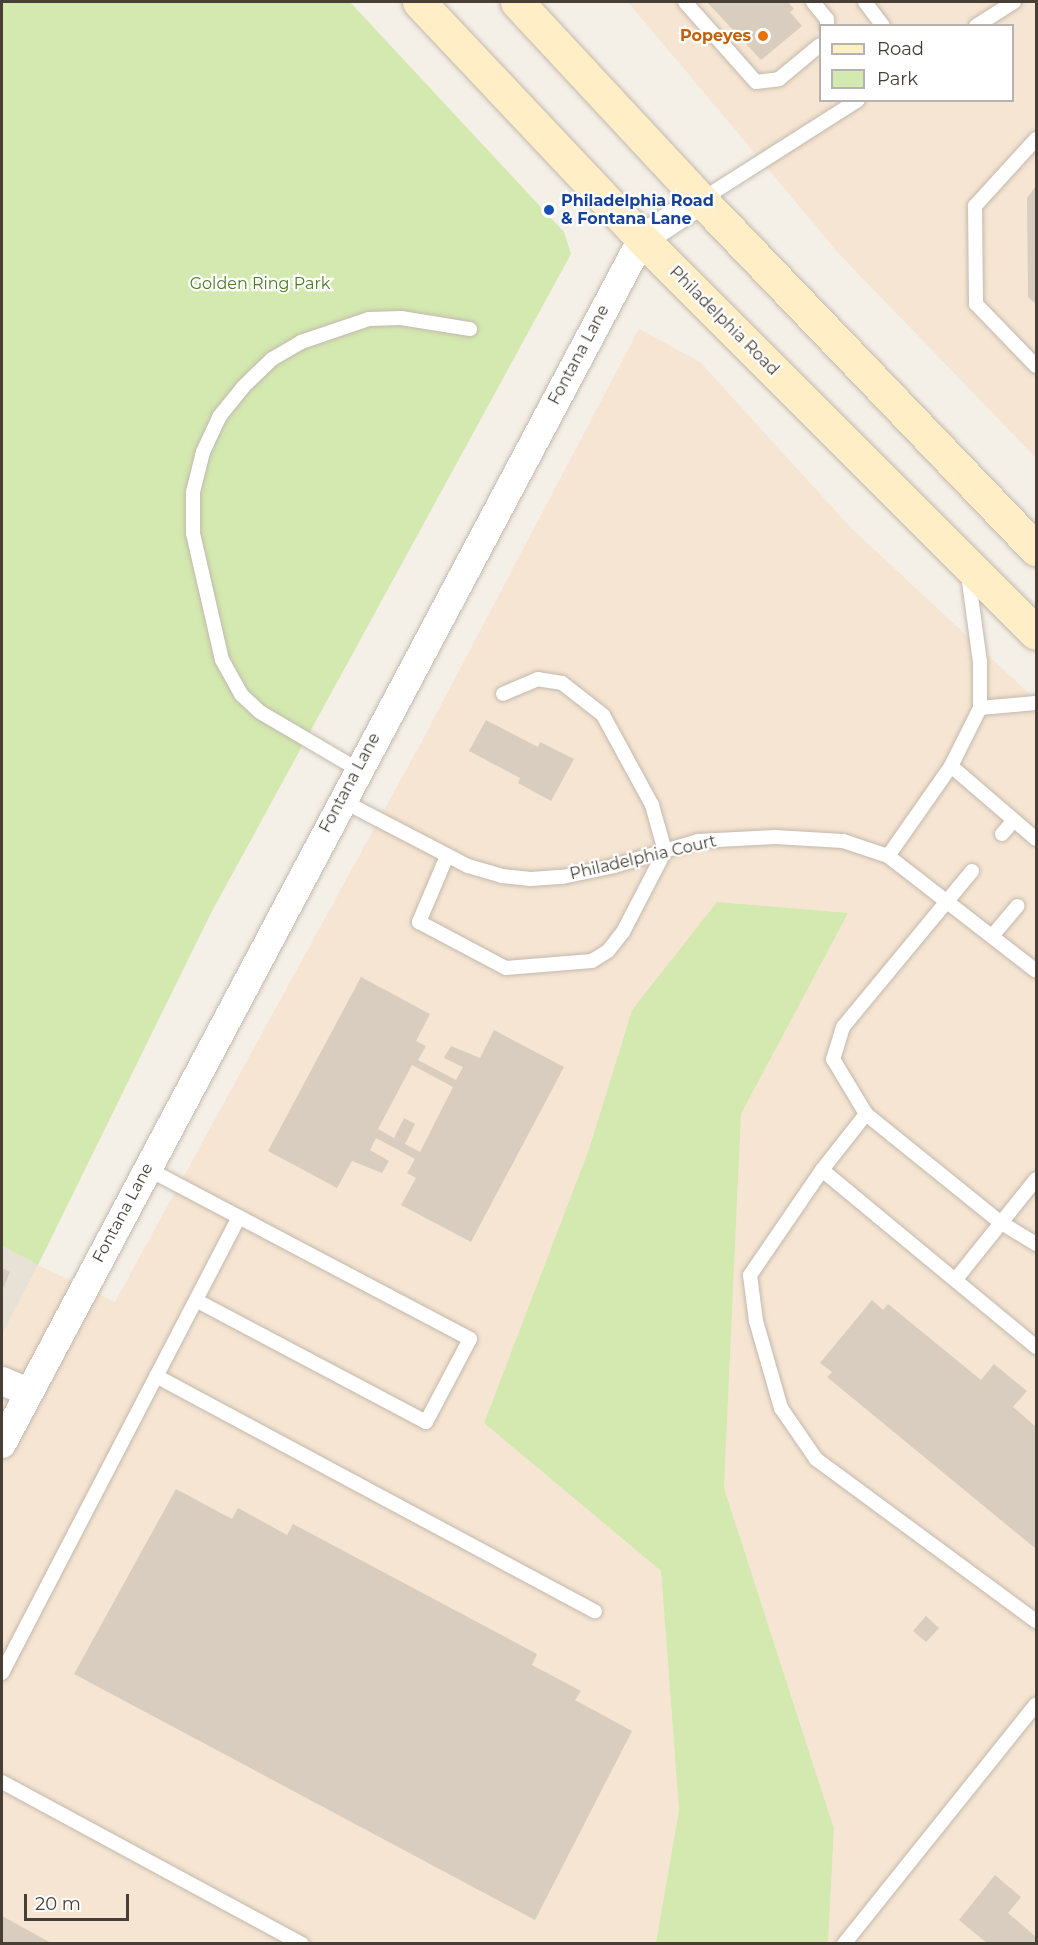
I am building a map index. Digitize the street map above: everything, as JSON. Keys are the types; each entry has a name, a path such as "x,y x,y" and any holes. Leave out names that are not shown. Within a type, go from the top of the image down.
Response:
{"main road":[{"name":"Philadelphia Road","path":"419,2 642,239 1036,633"},
{"path":"517,2 701,200 1036,549"}],"street":[{"name":"Fontana Lane","path":"2,1444 357,769 642,239 701,200"},
{"path":"2,1381 28,1392"}],"lane":[{"path":"685,2 756,82 779,79 819,46"},
{"path":"813,2 827,19 827,24"},
{"path":"865,2 882,24"},
{"path":"979,24 1014,2"},
{"path":"701,200 855,102"},
{"path":"1036,140 975,206 976,304 1036,366"},
{"path":"357,769 260,712 241,694 222,660 193,533 193,492 203,452 219,417 243,387 272,359 301,342 369,319 401,318 470,329"},
{"path":"888,856 951,766 980,708 980,662 967,563"},
{"path":"447,856 419,922 506,968 592,961 608,951 623,932 665,851 652,805 603,715 562,683 538,679 503,694"},
{"path":"980,708 1036,703"},
{"path":"951,766 1036,840"},
{"name":"Philadelphia Court","path":"341,800 447,856 502,876 531,879 562,877 698,842 775,837 843,841 888,856 1034,963"},
{"path":"1002,834 1014,820"},
{"path":"972,871 843,1027 833,1059 866,1114 1000,1222 1036,1244"},
{"path":"993,935 1017,906"},
{"path":"866,1114 822,1170 750,1275 756,1321 781,1408 816,1459 1036,1621"},
{"path":"146,1168 470,1340 426,1422 196,1300"},
{"path":"822,1170 1036,1347"},
{"path":"956,1279 1036,1179"},
{"path":"2,1673 239,1217"},
{"path":"156,1376 595,1611"},
{"path":"844,1944 1036,1704"},
{"path":"2,1782 302,1944"}],"shaded area":[{"path":"628,2 1036,2 1036,458 841,256"},
{"path":"639,329 700,362 851,528 1036,700 1036,1943 828,1943 834,1829 724,1488 741,1114 847,913 632,1010 589,1149 484,1423 661,1571 679,1810 656,1943 2,1943 2,1335 38,1265 115,1302 422,741"},
{"path":"2,1246 38,1265 2,1335"}],"green space":[{"name":"Golden Ring Park","path":"2,2 350,2 564,232 571,254 211,913 38,1265 2,1246"},
{"path":"717,902 848,913 741,1114 724,1488 834,1829 828,1943 656,1943 679,1810 661,1571 484,1423 589,1149 632,1010"}],"building":[{"name":"Popeyes","path":"707,2 788,2 794,9 790,12 802,26 761,60"},
{"path":"1036,186 1036,304 1028,297 1027,198"},
{"path":"486,720 538,747 540,742 574,759 551,801 518,783 520,778 469,751"},
{"path":"361,977 430,1014 416,1041 426,1046 418,1060 456,1080 463,1067 444,1058 451,1046 480,1058 494,1030 564,1067 471,1242 401,1205 416,1178 407,1173 415,1159 376,1138 370,1150 389,1161 382,1173 352,1161 337,1188 268,1151","holes":["412,1065 453,1087 420,1152 405,1144 415,1124 404,1118 394,1138 378,1129"]},
{"path":"2,1268 10,1272 2,1291"},
{"path":"872,1300 883,1310 888,1304 981,1380 994,1364 1027,1391 1013,1407 1036,1427 1036,1549 827,1377 832,1372 820,1363"},
{"path":"176,1489 232,1519 238,1508 287,1535 293,1524 537,1654 532,1665 581,1691 575,1700 632,1731 535,1920 74,1674"},
{"path":"926,1616 939,1628 926,1642 913,1631"},
{"path":"995,1875 1021,1897 1008,1913 1036,1937 1036,1944 988,1944 959,1920"},
{"path":"2,1916 53,1944 2,1944"}],"place":[{"name":"Popeyes","path":"763,36"},
{"name":"Philadelphia Road & Fontana Lane","path":"549,210"}]}
